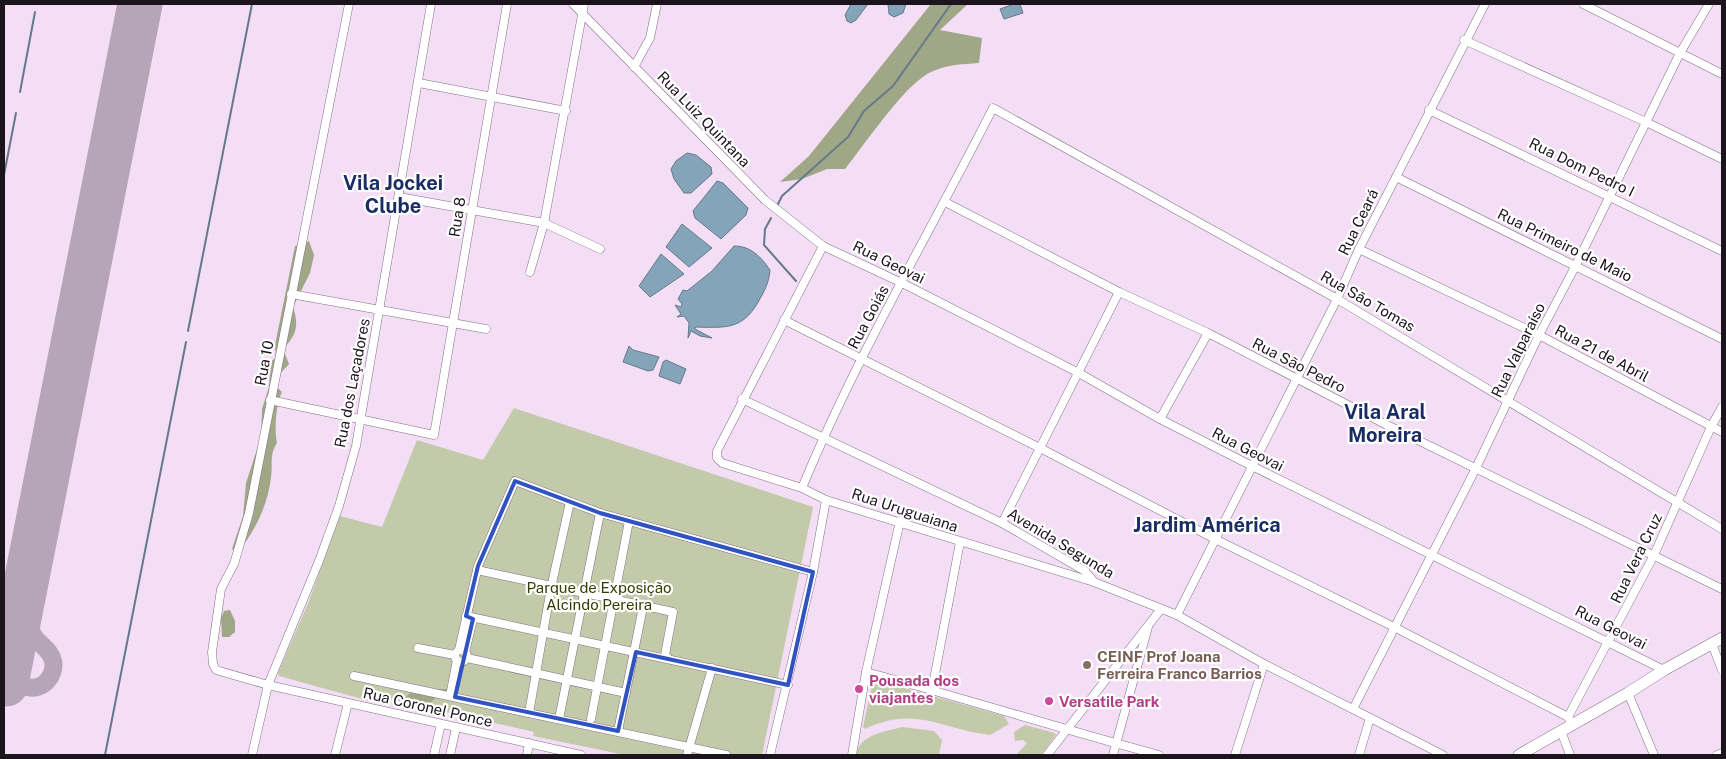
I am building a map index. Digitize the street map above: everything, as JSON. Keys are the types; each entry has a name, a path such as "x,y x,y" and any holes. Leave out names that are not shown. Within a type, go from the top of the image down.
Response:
{"street":[{"name":"Rua 10","path":"268,685 216,670 213,664 212,652 221,589 234,564 249,513 349,4"},
{"name":"Rua dos Laçadores","path":"252,755 268,685 319,561 339,506 361,419 431,4"},
{"name":"Rua 8","path":"361,419 434,435 507,4"},
{"name":"Rua Luiz Quintana","path":"573,4 766,200 823,246"},
{"path":"530,272 544,223 566,111 584,4"},
{"path":"634,68 650,38 656,4"},
{"name":"Rua Ceará","path":"1177,615 1295,378 1337,299 1359,249 1464,40 1485,4"},
{"path":"1583,4 1722,74"},
{"name":"Rua Valparaíso","path":"1353,709 1476,468 1539,334 1576,265 1680,53 1709,4"},
{"path":"1464,40 1646,122 1722,159"},
{"path":"419,83 566,111"},
{"name":"Rua Goiás","path":"802,488 822,438 862,358 993,108"},
{"name":"Rua São Tomas","path":"993,108 1337,299 1509,400 1722,529"},
{"name":"Rua Dom Pedro I","path":"1429,110 1722,251"},
{"name":"Rua Primeiro de Maio","path":"1396,177 1722,339"},
{"path":"399,197 544,223 600,249"},
{"name":"Rua São Pedro","path":"945,202 1119,292 1208,333 1722,589"},
{"path":"742,399 823,246"},
{"name":"Rua Geovai","path":"823,246 902,283 1077,372 1160,419 1252,466 1430,555 1609,641 1664,670"},
{"name":"Rua 21 de Abril","path":"1359,249 1539,334 1722,432"},
{"path":"1002,523 1119,292"},
{"path":"291,294 380,312 486,329"},
{"path":"784,320 1040,448 1215,539 1394,626 1570,720"},
{"path":"1160,419 1208,333"},
{"name":"Avenida Segunda","path":"742,399 1002,523 1085,571 1094,582 1177,615 1264,664 1443,755"},
{"name":"Rua Uruguaiana","path":"742,399 717,451 717,458 722,463 802,488 826,500 900,521 960,542 1094,582"},
{"path":"270,400 361,419"},
{"name":"Rua Vera Cruz","path":"1570,720 1654,555 1711,427 1722,407"},
{"path":"452,696 470,617 477,570 515,481 600,514 813,572"},
{"path":"770,755 778,710 788,685 813,572 826,500"},
{"path":"529,713 550,588 570,502"},
{"path":"559,719 576,640 582,594 600,514"},
{"path":"592,719 613,600 630,521"},
{"path":"852,755 866,672 900,521"},
{"path":"932,690 960,542"},
{"path":"477,570 550,588 673,612 666,655 670,659"},
{"path":"618,731 636,652 644,606"},
{"path":"1047,755 1162,609"},
{"path":"470,617 788,685"},
{"path":"1113,755 1148,626"},
{"path":"1519,755 1561,731 1570,720 1628,693 1664,670 1717,641 1722,670"},
{"path":"418,648 626,693"},
{"path":"1235,755 1264,664"},
{"path":"688,752 712,668"},
{"path":"866,672 1066,731 1159,755"},
{"path":"354,676 618,731 688,752 726,755"},
{"name":"Rua Coronel Ponce","path":"268,685 581,755"},
{"path":"1628,693 1654,755"},
{"path":"335,755 348,703"},
{"path":"1359,755 1370,718"},
{"path":"434,755 440,724"},
{"path":"450,755 456,728"},
{"path":"1561,731 1570,755"},
{"path":"527,755 529,743"},
{"path":"1717,755 1722,753"}],"highlighted area":[{"path":"515,481 600,513 813,572 788,685 636,652 618,731 455,697 473,619 466,616 478,566"}],"green space":[{"path":"931,4 968,4 940,30 982,38 979,63 946,67 927,74 895,104 845,169 827,169 802,179 780,182 809,156"},
{"path":"309,241 314,255 310,273 293,307 296,329 283,349 289,364 278,376 277,387 282,392 276,417 277,443 272,456 272,472 267,498 260,517 238,552 232,549 243,516 246,483 261,437 262,409 269,387 271,361 276,358 275,345 295,246"},
{"name":"Parque de Exposição Alcindo Pereira","path":"514,408 813,507 762,755 625,755 533,736 534,732 371,695 369,701 279,676 278,673 309,601 340,516 382,527 417,440 483,460"},
{"path":"230,610 235,621 235,632 229,637 222,637 221,618 224,611"},
{"path":"456,672 461,673 460,682 453,692 440,694 429,704 414,705 406,697 410,693 430,695 432,689 447,689"},
{"path":"876,680 1004,716 1009,724 990,735 914,719 883,722 865,729 863,727 873,681"},
{"path":"1025,725 1055,733 1056,735 1041,755 1016,755 1027,743 1023,740 1015,741 1014,732"},
{"path":"902,727 934,731 942,740 939,755 856,755 862,742 868,738"}],"water":[{"path":"851,4 868,4 856,20 851,23 847,21 845,15"},
{"path":"888,4 906,4 903,13 894,17 889,14"},
{"path":"1020,4 1023,13 1004,19 1000,9"},
{"path":"687,153 696,155 711,167 712,174 691,193 684,193 674,179 671,169 676,161"},
{"path":"717,181 723,183 748,208 746,215 721,239 695,218 693,211"},
{"path":"682,224 712,248 689,267 666,247"},
{"path":"734,246 746,248 755,253 770,270 764,291 755,308 742,321 727,326 695,327 695,329 712,338 700,336 691,331 688,338 689,323 684,316 677,317 681,314 675,305 681,307 682,304 678,299 683,290 687,291 712,271"},
{"path":"661,254 684,274 650,297 639,286"},
{"path":"629,346 633,350 659,357 653,370 648,371 623,362"},
{"path":"666,360 686,369 680,384 659,376 663,362"}],"waterway":[{"path":"188,331 252,4"},
{"path":"777,206 782,196 848,137 864,111 893,86 951,4"},
{"path":"20,92 35,12"},
{"path":"4,175 16,113"},
{"path":"771,218 765,229 764,245 796,281"},
{"path":"105,755 186,342"}],"taxiway":[{"path":"137,4 138,10"},
{"path":"7,676 17,683 34,688 47,681 52,672 53,661 50,654 36,639 28,624 23,595"}],"runway":[{"path":"6,684 140,4"}],"place":[{"name":"CEINF Prof Joana Ferreira Franco Barrios","path":"1087,665"},
{"name":"Pousada dos viajantes","path":"859,689"},
{"name":"Versatile Park","path":"1049,701"}],"district":[{"name":"Vila Jockei Clube","path":"393,194"},
{"name":"Vila Aral Moreira","path":"1385,424"},
{"name":"Jardim América","path":"1207,525"}]}
